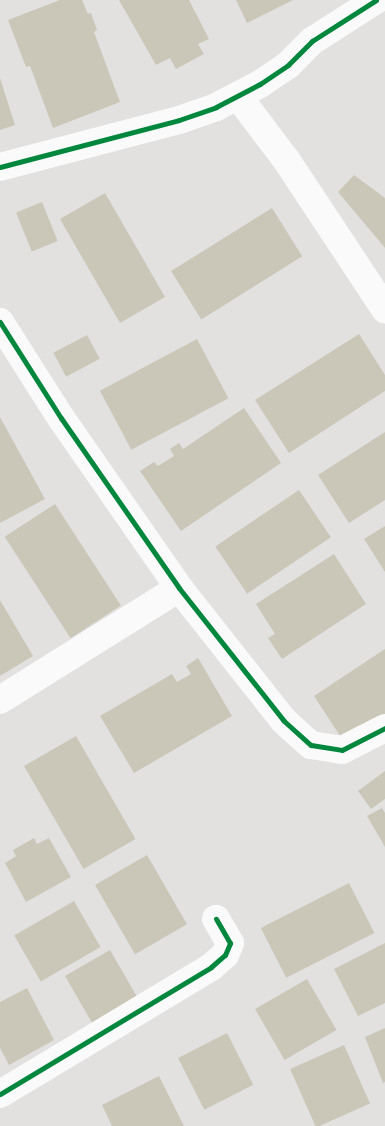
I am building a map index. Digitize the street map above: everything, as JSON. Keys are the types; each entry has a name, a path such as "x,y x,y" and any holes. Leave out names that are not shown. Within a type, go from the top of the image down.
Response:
{"street":[{"path":"0,167 179,120 238,96 288,65 312,41 376,0"},
{"path":"238,96 292,169 385,309"},
{"path":"0,322 61,418 179,588 284,721 311,745 342,750 385,728"},
{"path":"0,700 179,588"},
{"path":"0,1094 210,967 225,955 230,943 216,919"}],"building":[{"path":"60,0 82,0 88,14 91,13 97,30 94,32 120,102 53,128 30,66 26,67 8,20"},
{"path":"119,0 189,0 209,39 198,44 204,54 176,69 170,58 156,65"},
{"path":"236,0 293,0 247,23"},
{"path":"0,78 15,125 0,130"},
{"path":"354,175 385,198 385,248 338,192"},
{"path":"105,193 165,297 120,323 60,219"},
{"path":"42,202 58,241 32,251 16,212"},
{"path":"272,208 302,256 201,319 171,271"},
{"path":"359,334 385,375 385,391 289,453 255,400"},
{"path":"87,335 100,359 66,377 53,353"},
{"path":"197,339 228,398 131,450 100,391"},
{"path":"244,408 281,463 181,531 140,471 154,462 158,466 174,456 170,449 179,443 183,449"},
{"path":"0,417 45,499 0,523"},
{"path":"385,432 385,500 349,523 318,475"},
{"path":"299,490 331,537 247,594 215,546"},
{"path":"55,504 121,605 71,638 5,537"},
{"path":"385,526 385,572 364,539"},
{"path":"334,554 366,604 282,659 268,638 275,634 256,604"},
{"path":"0,600 33,656 0,676"},
{"path":"385,649 385,719 346,745 314,696"},
{"path":"198,658 232,716 134,773 100,716 172,674 177,682 191,674 186,666"},
{"path":"76,736 136,839 84,869 24,766"},
{"path":"385,771 385,799 371,809 358,791"},
{"path":"382,808 385,813 385,847 367,816"},
{"path":"34,838 37,844 49,838 71,877 26,902 5,863 16,856 13,850"},
{"path":"147,855 187,924 135,954 95,885"},
{"path":"349,883 374,933 286,978 261,928"},
{"path":"74,901 100,947 41,981 14,936"},
{"path":"385,943 385,1003 358,1016 334,969"},
{"path":"110,950 139,1000 94,1026 65,976"},
{"path":"307,979 336,1030 285,1060 255,1009"},
{"path":"27,988 54,1040 9,1065 0,1048 0,1002"},
{"path":"385,1028 385,1082 383,1083 365,1037"},
{"path":"227,1033 253,1085 204,1110 178,1058"},
{"path":"344,1045 370,1103 319,1126 315,1126 290,1069"},
{"path":"159,1076 184,1126 112,1126 102,1105"}],"cycle path":[{"path":"0,167 179,120 216,107 260,84 288,65 312,41 376,0"},
{"path":"0,322 61,418 179,588 284,721 311,745 342,750 385,728"},
{"path":"0,1094 211,967 225,955 230,943 216,919"}]}
